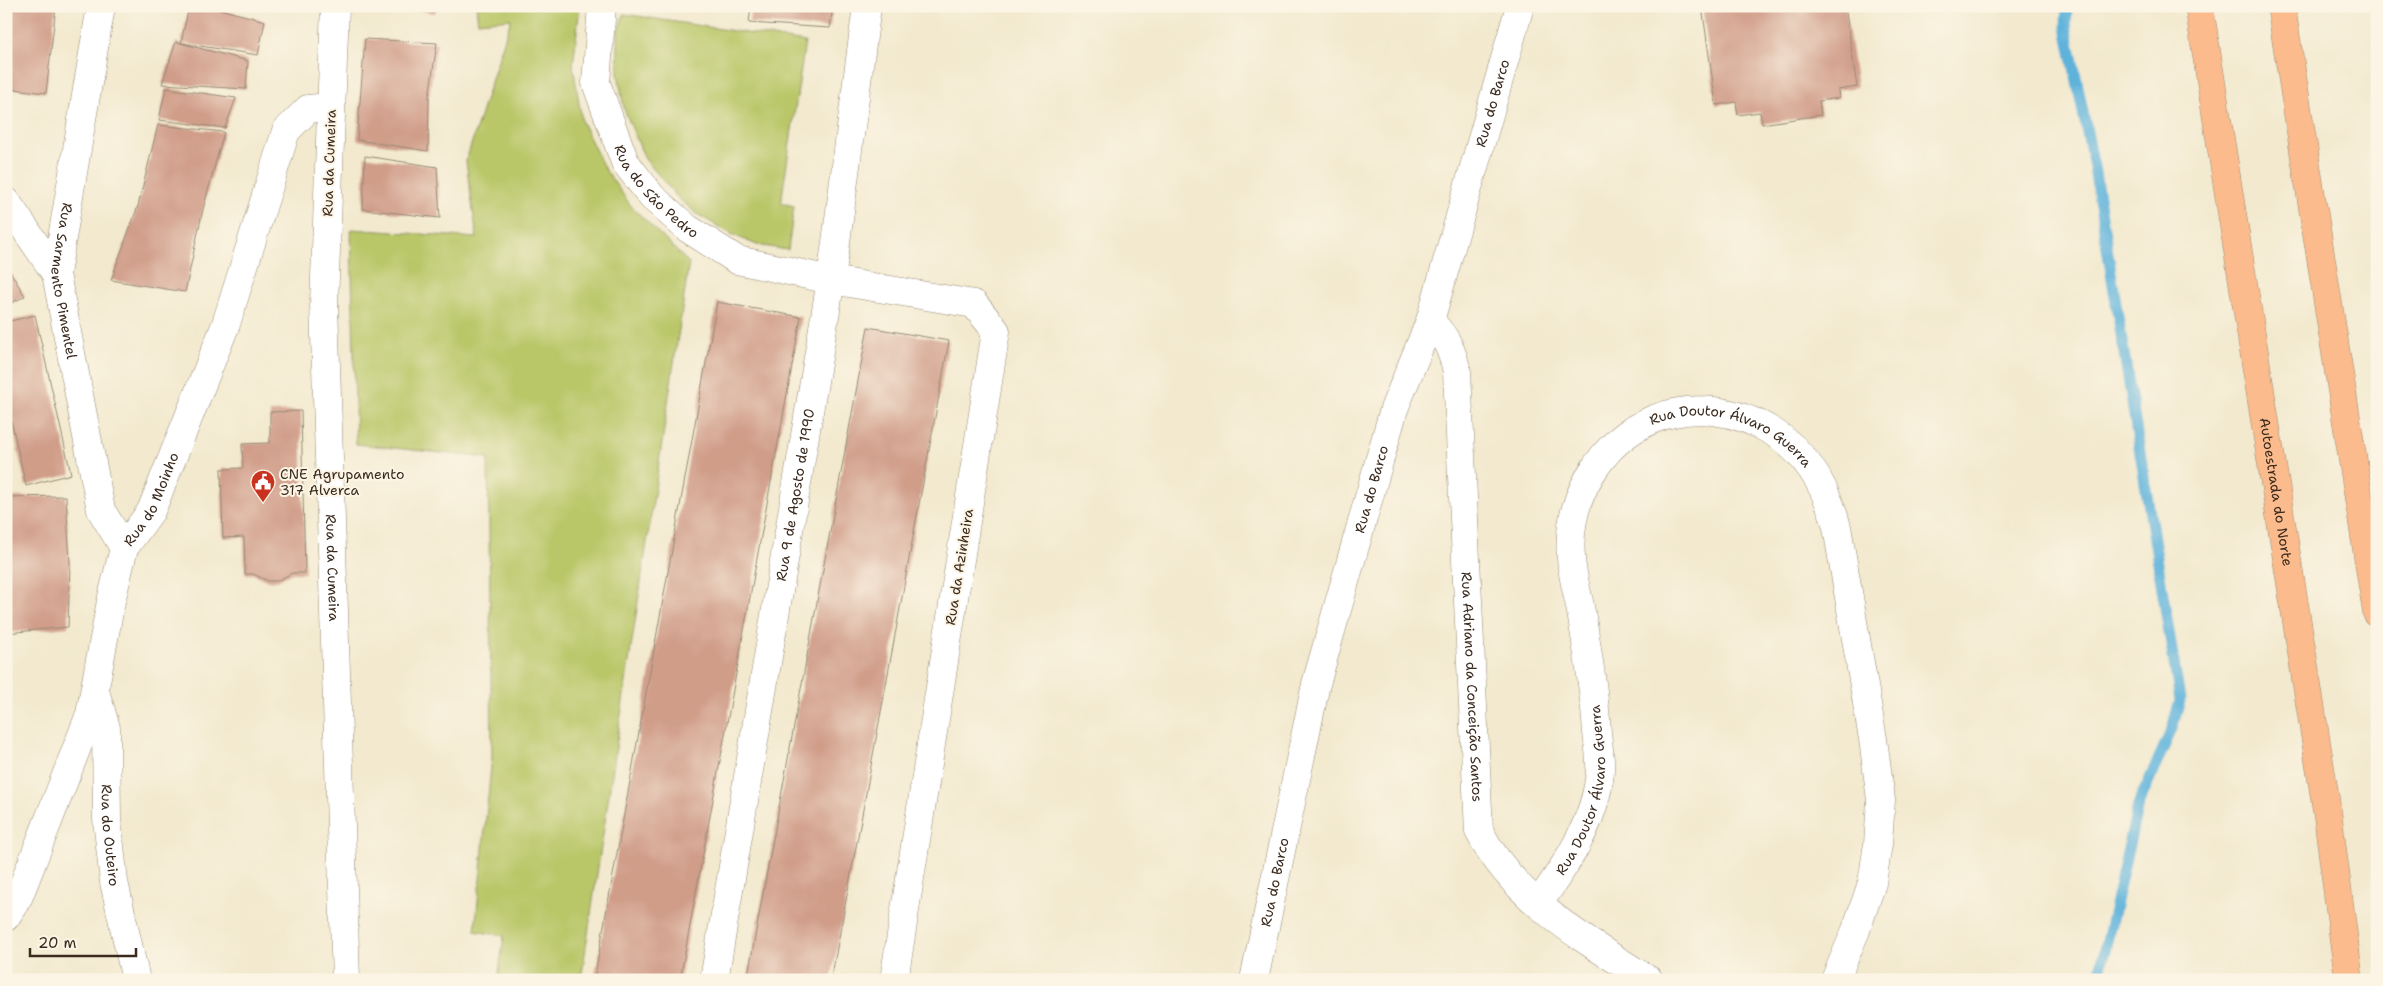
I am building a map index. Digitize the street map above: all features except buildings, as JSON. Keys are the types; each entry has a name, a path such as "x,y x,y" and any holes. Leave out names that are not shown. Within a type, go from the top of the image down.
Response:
{"highway":[{"name":"Autoestrada do Norte","path":"2199,6 2328,817 2349,980"},
{"path":"2281,6 2377,613"}],"street":[{"name":"Rua Sarmento Pimentel","path":"101,6 56,274 101,510 124,548"},
{"name":"Rua da Cumeira","path":"334,6 324,304 346,980"},
{"name":"Rua do São Pedro","path":"602,6 596,83 626,162 652,197 687,228 737,260 831,280"},
{"name":"Rua 9 de Agosto de 1990","path":"714,980 831,280 867,6"},
{"name":"Rua do Barco","path":"1254,980 1316,684 1394,409 1430,321 1520,6"},
{"name":"Rua do Moinho","path":"6,917 19,896 86,723 124,548 151,511 222,333 286,131 308,109 330,107"},
{"path":"6,201 56,274"},
{"name":"Rua da Azinheira","path":"831,280 974,304 996,331 894,980"},
{"name":"Rua Adriano da Conceição Santos","path":"1430,321 1442,332 1451,348 1457,372 1479,831 1490,852 1506,872 1538,904 1574,933 1649,980"},
{"name":"Rua Doutor Álvaro Guerra","path":"1538,904 1568,863 1590,813 1600,771 1593,682 1571,557 1572,522 1583,490 1596,464 1617,442 1642,424 1666,414 1694,410 1723,412 1748,419 1775,433 1798,454 1818,477 1830,500 1838,527 1873,738 1881,800 1878,844 1872,883 1856,930 1835,980"},
{"name":"Rua do Outeiro","path":"94,689 106,728 107,819 114,882 136,980"}],"green space":[{"path":"476,6 580,6 573,65 582,122 604,168 631,206 689,263 581,980 498,980 504,936 475,931 492,756 488,458 356,444 351,229 477,238 466,161 511,19 478,22"},
{"path":"624,14 805,42 781,203 794,206 788,250 757,245 731,234 697,214 678,198 645,159 624,109 618,73 618,30"}],"waterway":[{"path":"2067,6 2066,27 2094,167 2180,700 2172,729 2138,805 2098,980"}],"place":[{"name":"CNE Agrupamento 317 Alverca","path":"263,503"}]}
